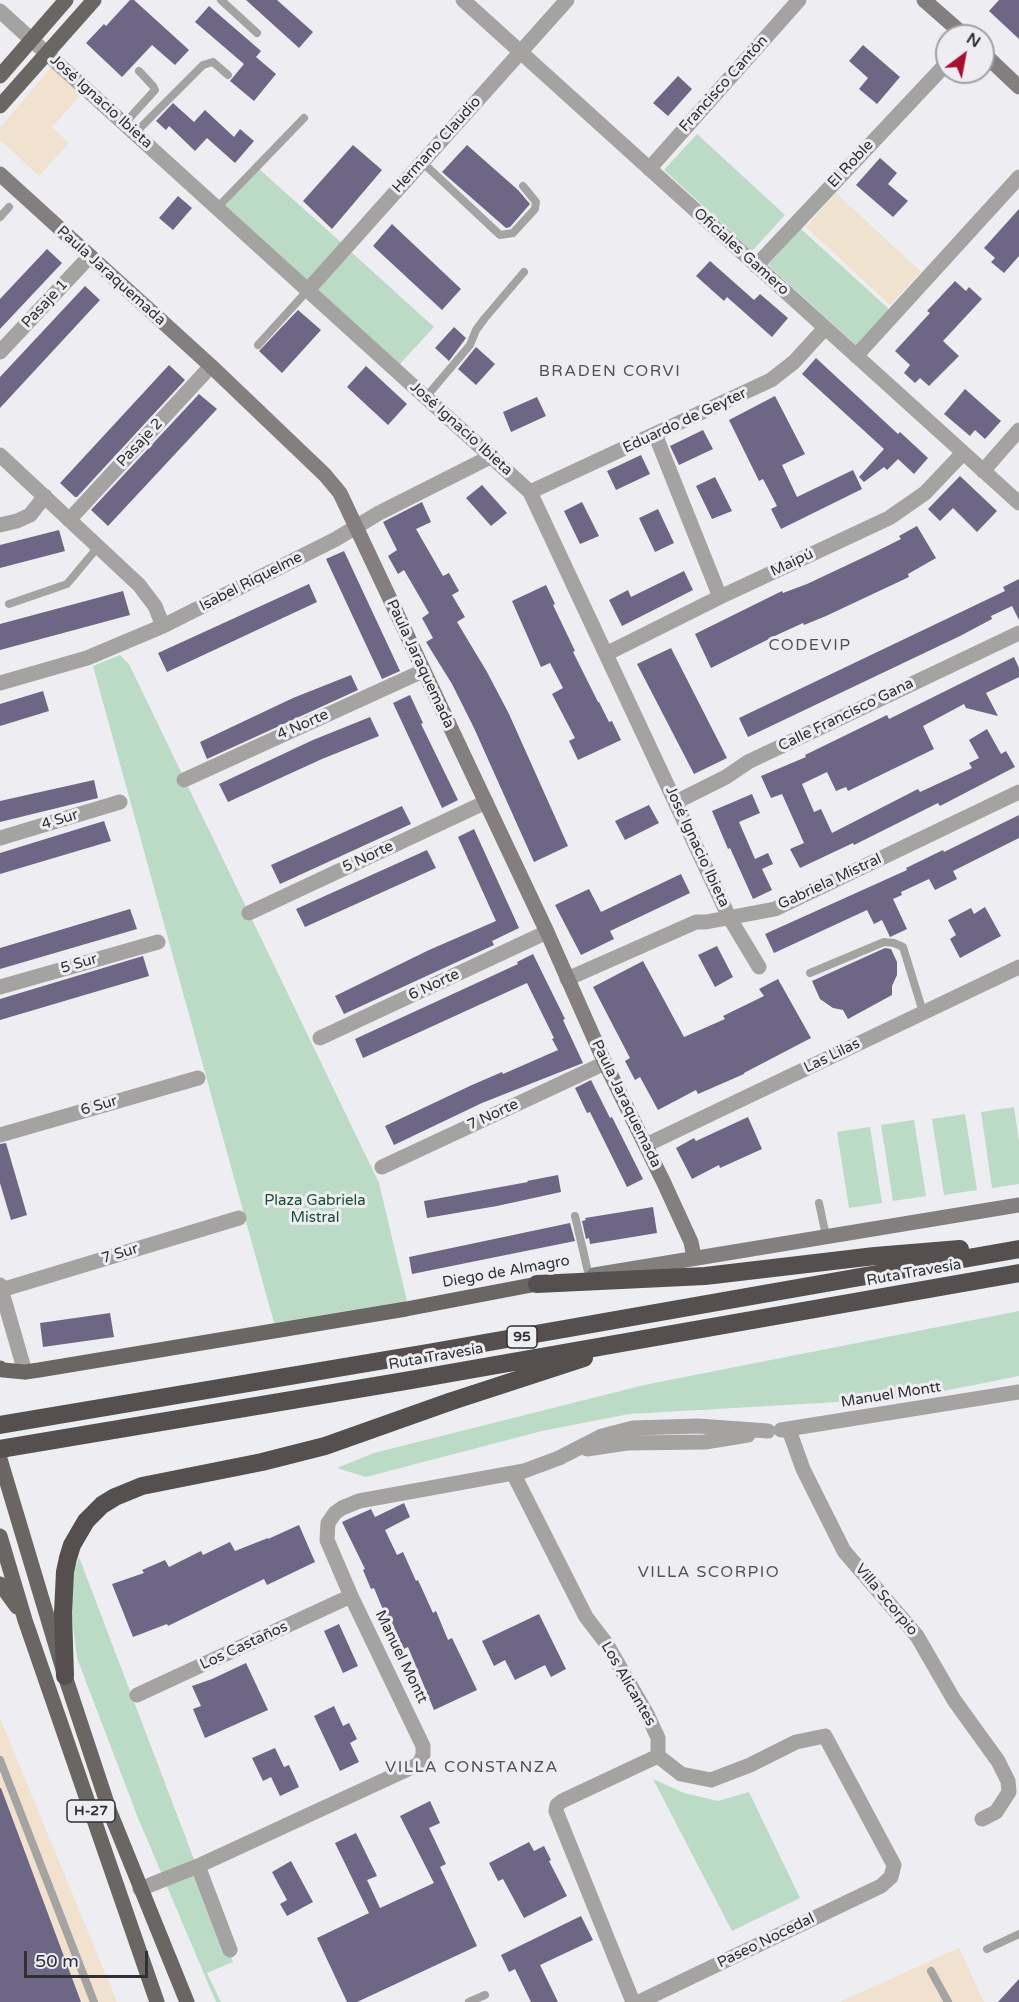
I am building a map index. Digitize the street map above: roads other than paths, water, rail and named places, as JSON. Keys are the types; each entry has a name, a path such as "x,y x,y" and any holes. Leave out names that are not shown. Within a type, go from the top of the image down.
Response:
{"highway":[{"path":"537,1284 705,1276 914,1252 1019,1248"},
{"name":"Ruta Travesía","path":"0,1425 444,1350 1019,1248"},
{"name":"Ruta Travesía","path":"0,1449 382,1385 1019,1273"},
{"path":"66,1676 63,1613 68,1558 75,1539 86,1521 102,1505 115,1497 142,1486 262,1462 325,1446 629,1342"}],"main road":[{"path":"0,76 66,0"},
{"path":"0,106 94,0"},
{"name":"Diego de Almagro","path":"0,1368 25,1372 406,1309 537,1284"},
{"name":"H-27","path":"0,1459 110,1812 187,2002"},
{"name":"H-27","path":"0,1536 25,1620 155,2001"},
{"path":"0,1584 25,1620"}],"street":[{"name":"Oficiales Gamero","path":"463,0 1019,503"},
{"name":"Hermano Claudio","path":"308,290 567,0"},
{"name":"Francisco Cantón","path":"649,169 799,0"},
{"path":"924,0 951,24"},
{"name":"José Ignacio Ibieta","path":"0,11 530,492 729,917 759,968"},
{"path":"995,64 1019,87"},
{"name":"El Roble","path":"756,266 935,76"},
{"name":"Paula Jaraquemada","path":"0,174 211,366 325,475 340,493 547,932 605,1063 691,1242 694,1257"},
{"path":"856,356 1019,177"},
{"name":"Pasaje 1","path":"0,352 90,256"},
{"name":"Eduardo de Geyter","path":"530,492 771,380 794,362 825,328"},
{"name":"Pasaje 2","path":"69,520 211,366"},
{"path":"983,471 1019,430"},
{"path":"655,434 720,597"},
{"name":"Maipú","path":"606,654 900,511 925,493 963,453"},
{"path":"0,455 144,591 155,606 164,626"},
{"name":"Isabel Riquelme","path":"0,683 87,658 164,626 336,539 379,513 492,456"},
{"path":"0,525 30,514 45,496"},
{"name":"Calle Francisco Gana","path":"676,802 718,782 748,762 1019,633"},
{"name":"4 Norte","path":"184,780 423,671"},
{"name":"Gabriela Mistral","path":"567,979 696,922 775,909 1019,792"},
{"name":"4 Sur","path":"0,838 120,802"},
{"name":"5 Norte","path":"249,913 486,802"},
{"name":"6 Norte","path":"320,1038 547,932"},
{"name":"5 Sur","path":"0,987 158,942"},
{"name":"Las Lilas","path":"646,1145 1019,967"},
{"name":"7 Norte","path":"381,1167 605,1063"},
{"name":"6 Sur","path":"0,1135 198,1078"},
{"name":"Diego de Almagro","path":"537,1284 1019,1205"},
{"name":"7 Sur","path":"1,1287 239,1218"},
{"path":"1,1287 25,1372"},
{"name":"Manuel Montt","path":"140,1889 198,1866 419,1764 423,1755 423,1746 330,1548 326,1534 331,1518 342,1508 359,1500 542,1466 603,1436 633,1428 698,1426 768,1431 789,1430 1019,1392"},
{"name":"Villa Scorpio","path":"789,1430 803,1469 844,1551 917,1636 954,1700 998,1761 1008,1781 1009,1792 996,1812 982,1819"},
{"name":"Los Alicantes","path":"513,1473 586,1617 606,1643 648,1716 658,1738 658,1756"},
{"name":"Los Castaños","path":"137,1695 351,1596"},
{"name":"Paseo Nocedal","path":"639,2002 881,1886 891,1877 894,1865 825,1736 796,1742 750,1765 711,1780 681,1774 658,1756"},
{"path":"633,2002 556,1811 557,1805 562,1801 658,1756"},
{"path":"198,1866 230,1950"}],"lane":[{"path":"221,0 257,33"},
{"path":"130,128 203,65 213,62 228,75"},
{"path":"130,128 155,90 139,71"},
{"path":"217,208 304,118"},
{"path":"422,162 500,235 513,233 535,209 536,202 523,186"},
{"path":"0,217 9,207"},
{"path":"426,397 470,345 476,330 485,318 524,273"},
{"path":"258,345 308,290"},
{"path":"9,604 67,584 98,547"},
{"path":"810,973 884,942 894,943 903,947 923,1012"},
{"path":"819,1203 826,1236"},
{"path":"575,1216 588,1276"},
{"path":"0,1760 94,2002"},
{"path":"987,1949 1019,1934"},
{"path":"931,1971 948,2002"},
{"path":"468,2002 485,1995"}],"district":[{"name":"BRADEN CORVI","path":"610,372"},
{"name":"CODEVIP","path":"810,646"},
{"name":"VILLA SCORPIO","path":"709,1573"},
{"name":"VILLA CONSTANZA","path":"472,1768"}],"park label":[{"name":"Plaza Gabriela Mistral","path":"315,1210"}]}
